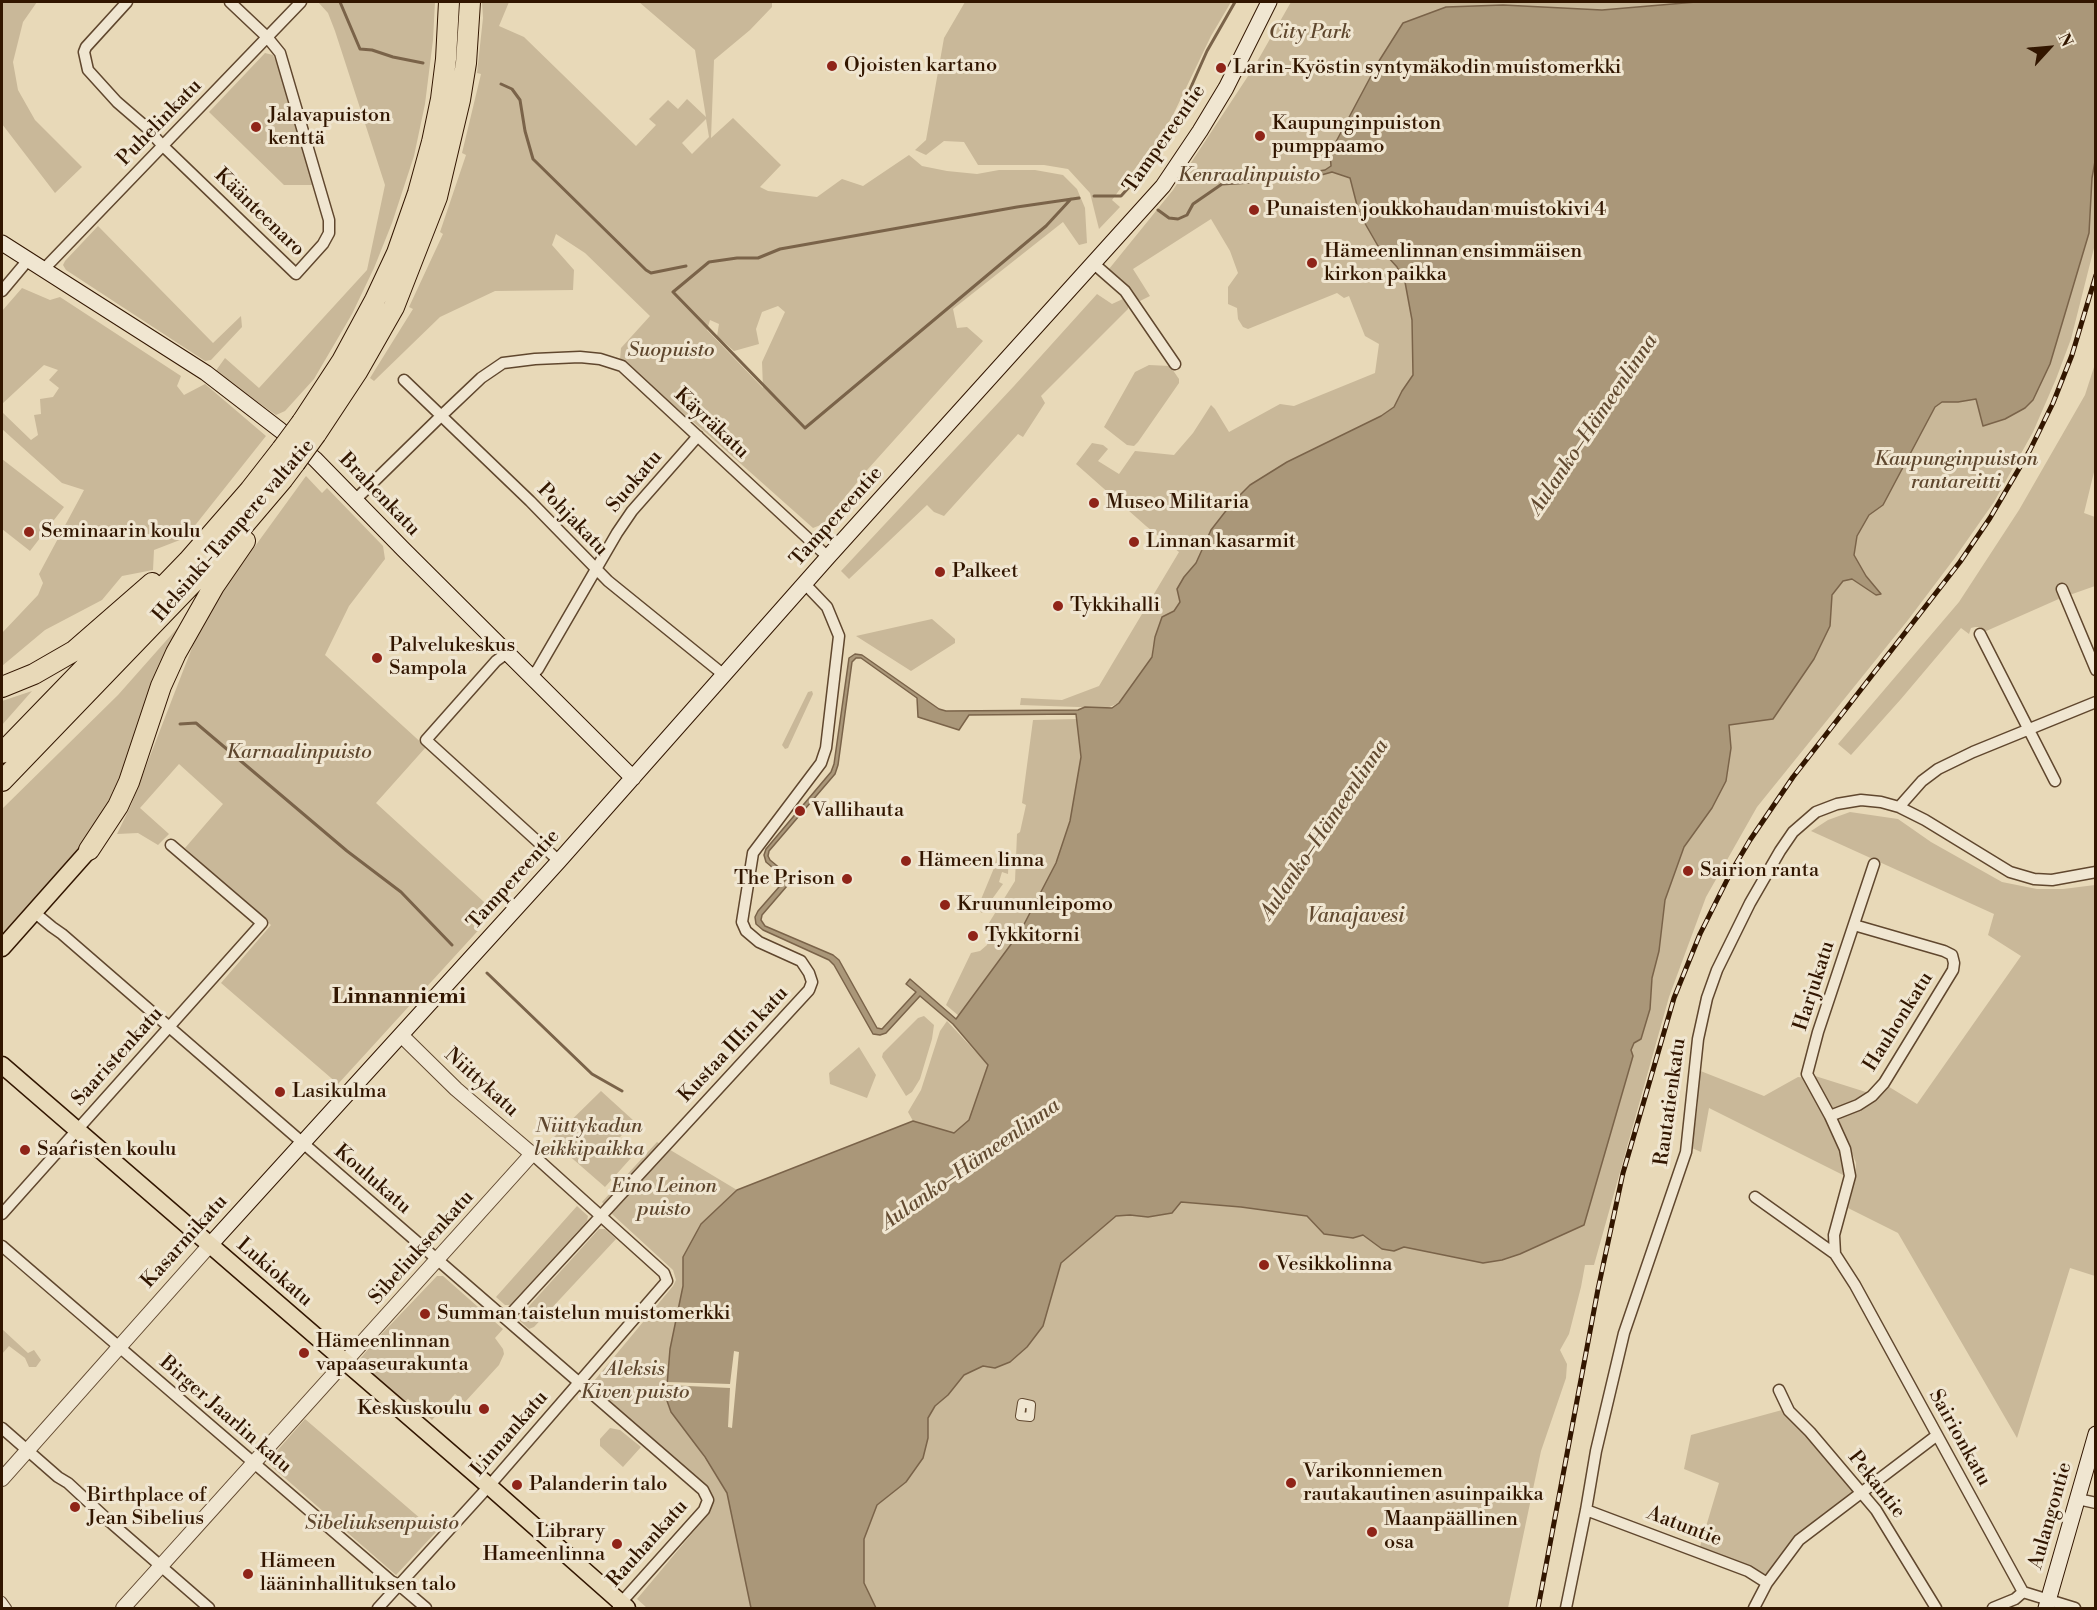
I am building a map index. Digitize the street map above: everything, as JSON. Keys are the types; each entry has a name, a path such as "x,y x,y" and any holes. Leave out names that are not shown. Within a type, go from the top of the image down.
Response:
{"highway":[{"name":"Helsinki-Tampere valtatie","path":"309,428 397,253 432,142 444,79 449,2"},
{"name":"Helsinki-Tampere valtatie","path":"2,753 188,561 250,490 288,456 357,372 394,307 414,261 437,197 460,100 466,63 470,2"},
{"name":"Helsinki-Tampere valtatie","path":"2,781 209,566 283,479 288,456"},
{"path":"89,850 118,806 129,782 161,686 190,625 214,586 258,524 283,479"},
{"path":"2,687 34,674 74,651 152,583 188,561"}],"main road":[{"name":"Tampereentie","path":"401,1035 1163,186 1226,88 1269,2"},
{"name":"Brahenkatu","path":"2,243 206,373 306,452 633,778"},
{"path":"2,948 89,850"},
{"name":"Kasarmikatu","path":"209,1246 401,1035"},
{"name":"Lukiokatu","path":"2,1065 489,1486 621,1607"},
{"name":"Aulangontie","path":"2047,1604 2096,1434"}],"street":[{"name":"Käänteenaro","path":"127,2 86,47 85,64 88,70 103,88 146,127 162,146 296,274 310,260 329,233 329,220 283,62 276,47 230,2"},
{"name":"Puhelinkatu","path":"44,269 301,2"},
{"path":"2,291 28,260"},
{"path":"1093,263 1125,291 1175,364"},
{"name":"Käyräkatu","path":"354,501 481,378 503,363 514,360 580,357 612,361 622,366 828,557"},
{"name":"Pohjakatu","path":"404,380 530,501 597,570 724,675"},
{"name":"Suokatu","path":"531,677 538,669 632,511 698,436"},
{"name":"Kustaa III:n katu","path":"506,1319 809,990 812,982 801,961 759,942 746,931 742,922 753,853 821,763 826,748 839,636 828,607 805,584"},
{"path":"2062,589 2096,670"},
{"path":"1980,633 2055,781"},
{"path":"507,653 496,662 426,740 559,861"},
{"path":"1899,807 1922,781 1938,769 1972,752 2096,702"},
{"name":"Rautatienkatu","path":"1566,1608 1596,1451 1624,1334 1686,1152 1698,1039 1707,998 1717,970 1750,903 1780,851 1802,824 1816,812 1837,804 1861,800 1881,801 1925,820 2010,873 2034,879 2052,880 2096,872"},
{"name":"Saaristenkatu","path":"2,1214 262,923 171,844"},
{"name":"Harjukatu","path":"1830,1116 1807,1074 1818,1032 1874,864"},
{"name":"Koulukatu","path":"34,912 703,1490 707,1496 707,1503"},
{"name":"Hauhonkatu","path":"1830,1116 1858,1105 1872,1096 1884,1083 1953,970 1952,955 1854,925"},
{"name":"Niittykatu","path":"401,1035 456,1089 532,1154 664,1274 666,1281"},
{"path":"1830,1116 1845,1149 1850,1176 1834,1235 1835,1254"},
{"name":"Sibeliuksenkatu","path":"123,1608 532,1154"},
{"path":"1755,1197 1835,1254"},
{"name":"Birger Jaarlin katu","path":"2,1246 391,1581 426,1608"},
{"name":"Kasarmikatu","path":"2,1479 209,1246"},
{"name":"Sairionkatu","path":"1835,1254 1855,1285 2023,1592"},
{"name":"Linnankatu","path":"378,1608 489,1486 666,1281"},
{"name":"Pekantie","path":"1779,1390 1789,1412 1863,1492 1876,1510 1936,1608"},
{"path":"2,1428 58,1477 69,1483 210,1608"},
{"path":"1754,1608 1767,1583 1799,1540 1936,1436"},
{"path":"2078,1498 2096,1503"},
{"name":"Rauhankatu","path":"621,1607 707,1503"},
{"name":"Aatuntie","path":"1586,1510 1748,1571 1767,1583"},
{"path":"1993,1608 2014,1599 2023,1592 2047,1604 2075,1608"},
{"path":"2,1601 7,1608"}],"green space":[{"path":"2,2 37,2 23,22 13,62 18,90 35,120 82,167 55,193 2,124"},
{"path":"318,2 435,2 433,40 425,104 414,156 392,223 374,268 352,314 314,379 285,411 276,415 215,372 225,358 259,388 367,270 385,185 335,31 328,13"},
{"name":"Suopuisto","path":"482,2 509,2 499,26 524,37 636,146 656,125 649,119 668,100 678,109 687,99 706,117 695,50 639,2 772,2 772,7 750,30 714,60 711,138 733,118 781,165 760,187 768,191 817,197 842,179 863,186 909,155 922,166 947,171 977,174 999,170 1035,170 1063,175 1077,189 1085,208 1087,243 1079,245 1063,222 953,309 957,328 967,327 983,341 868,469 823,524 813,528 620,360 621,348 650,316 585,253 556,234 552,245 574,270 573,290 495,291 440,317 374,381 370,378 413,309 409,307 443,234 440,232 466,155 462,153 481,74 477,73 483,18","holes":["706,119 709,137 692,154 682,143","778,306 785,312 762,362 763,388 707,330 710,320 719,324 717,336 734,351 759,344 756,329 762,312"]},
{"path":"965,2 1231,2 1211,36 1159,139 1112,200 1120,207 1099,229 1090,193 1068,169 1044,165 978,165 964,142 944,141 926,155 915,150 926,140 944,38"},
{"name":"Kenraalinpuisto","path":"1291,2 1696,2 1602,10 1503,5 1446,7 1403,23 1379,61 1330,153 1331,166 1325,170 1306,173 1307,179 1332,172 1350,178 1359,213 1378,246 1397,267 1405,282 1412,320 1413,376 1394,407 1381,416 1287,462 1250,485 1211,530 1196,563 1177,589 1180,602 1153,645 1152,657 1119,703 1107,708 1020,705 1021,698 1062,700 1099,686 1179,552 1076,464 1092,443 1103,445 1108,449 1098,461 1119,474 1135,451 1174,455 1193,433 1211,405 1229,432 1280,404 1294,406 1375,373 1379,344 1365,336 1349,296 1344,298 1337,293 1248,329 1243,327 1238,319 1237,308 1228,304 1228,287 1238,273 1230,251 1211,219 1133,269 1150,296 1140,301 1109,269 1173,190 1254,67"},
{"path":"265,53 273,55 281,72 314,185 284,185 209,112"},
{"name":"Kaupunginpuiston rantareitti","path":"2095,156 2095,244 2071,339 2033,432 1994,502 1954,559 1908,620 1757,807 1706,897 1669,997 1594,1265 1585,1265 1569,1334 1560,1350 1567,1364 1566,1378 1541,1451 1508,1608 876,1608 864,1583 864,1539 877,1505 906,1482 928,1438 928,1418 935,1406 948,1395 964,1375 983,1366 995,1368 1010,1362 1027,1347 1043,1326 1061,1263 1116,1216 1148,1217 1172,1213 1180,1202 1241,1207 1307,1216 1324,1234 1353,1238 1363,1235 1394,1251 1404,1247 1483,1263 1584,1225 1633,1056 1631,1050 1633,1043 1641,1039 1650,1009 1652,978 1659,951 1665,900 1684,847 1712,808 1731,748 1729,725 1773,719 1814,659 1830,626 1832,596 1843,581 1852,579 1876,595 1854,555 1857,536 1869,515 1883,505 1935,407 1942,402 1976,399 1983,426 2005,419 2025,408 2089,233"},
{"path":"98,226 213,343 241,316 242,327 211,360 205,361 66,270 63,265 65,261"},
{"path":"22,288 50,300 60,297 181,376 177,386 184,395 205,384 266,436 185,538 154,550 153,570 122,576 102,600 45,630 2,666 2,633 38,595 43,583 39,574 84,490 62,483 2,429 2,412 31,440 38,435 34,415 41,414 40,399 53,397 59,388 49,380 58,370 44,365 2,404 2,311"},
{"path":"1097,294 1112,304 1125,298 1128,309 1041,396 1045,403 1023,437 1018,434 944,516 934,512 927,505 849,579 841,571"},
{"path":"2095,364 2095,468 2084,513 2095,517 2095,586 2061,598 1984,632 1981,627 1975,627 1971,628 1969,634 1961,628 1851,755 1838,744 1959,602 2019,510 2085,395"},
{"path":"1149,365 1170,366 1179,379 1179,383 1138,442 1134,446 1127,445 1104,427 1135,372"},
{"path":"2,459 64,507 30,551 2,529"},
{"name":"Karnaalinpuisto","path":"306,476 322,493 327,488 383,546 385,559 349,606 325,655 426,747 376,803 495,912 338,1084 221,983 271,925 185,848 223,804 179,764 140,808 169,834 158,845 138,833 117,834 131,805 197,635 224,589"},
{"path":"188,616 124,778 91,838 2,941 2,809 118,695"},
{"path":"932,619 955,639 955,643 911,671 856,636"},
{"path":"32,691 2,725 2,701"},
{"path":"812,691 813,694 788,748 785,749 782,745 808,692"},
{"path":"1077,719 1081,757 1070,822 1056,863 1020,932 959,1016 946,1005 971,953 980,951 987,945 990,935 987,926 1015,881 1017,834 1020,832 1026,805 1022,803 1033,720"},
{"path":"1850,812 1898,819 1931,842 2002,882 2037,889 2095,885 2095,1276 2070,1268 2017,1438 1898,1233 1848,1208 1855,1179 1856,1163 1839,1120 1886,1085 1917,1104 2021,956 1988,935 1994,914 1811,831 1828,820"},
{"path":"998,852 1009,852 1008,874 1002,872 999,882 1003,884 982,913 977,909"},
{"path":"924,1016 934,1025 932,1039 920,1079 912,1092 906,1096 882,1057 883,1053 918,1018"},
{"path":"947,1021 988,1065 969,1120 954,1133 913,1121 908,1112 921,1090 940,1031"},
{"path":"859,1047 876,1075 867,1098 830,1084 829,1073"},
{"path":"1698,1070 1764,1096 1798,1077 1806,1078 1840,1149 1845,1176 1709,1108 1701,1152 1692,1148 1698,1103"},
{"path":"1812,1075 1869,1093 1835,1111"},
{"name":"Niittykadun leikkipaikka","path":"601,1091 634,1121 615,1143 631,1158 605,1187 551,1140"},
{"path":"657,1142 737,1190 701,1224 683,1270 683,1286 670,1349 666,1398 727,1493 751,1608 647,1608 637,1599 710,1512 712,1503 589,1387 676,1280 673,1270 602,1202"},
{"path":"577,1206 588,1216 587,1221 510,1305 505,1305 496,1297"},
{"path":"599,1229 605,1229 616,1239 534,1327 529,1329 520,1321 520,1316"},
{"path":"437,1276 443,1276 503,1329 495,1338 504,1354 499,1365 465,1402 455,1394 432,1420 359,1363 374,1342"},
{"path":"2,1329 28,1353 34,1350 41,1360 36,1367 29,1367 25,1358 9,1346 2,1354"},
{"path":"1782,1410 1855,1492 1766,1578 1699,1550 1719,1483 1684,1469 1691,1435"},
{"name":"Sibeliuksenpuisto","path":"305,1419 436,1532 396,1575 270,1465 269,1460"},
{"path":"610,1428 620,1430 641,1447 623,1467 600,1446 600,1439"}],"water":[{"name":"Vanajavesi","path":"1696,2 2095,2 2096,156 2092,178 2089,233 2050,364 2033,400 2025,408 2005,419 1983,426 1976,399 1942,402 1935,407 1883,505 1869,515 1857,536 1854,555 1866,576 1881,594 1876,595 1852,579 1843,581 1832,595 1830,626 1814,659 1773,719 1729,725 1731,748 1726,781 1712,808 1684,847 1665,900 1659,951 1652,978 1650,1009 1641,1039 1634,1043 1631,1050 1633,1056 1584,1225 1520,1254 1483,1263 1404,1247 1394,1251 1382,1249 1363,1235 1353,1238 1324,1234 1307,1216 1241,1207 1181,1202 1172,1213 1148,1217 1116,1216 1061,1263 1043,1326 1027,1347 1010,1362 995,1368 983,1366 964,1375 948,1395 935,1406 928,1418 928,1438 923,1458 906,1482 877,1505 864,1539 864,1583 876,1608 751,1608 727,1493 705,1457 671,1412 666,1398 670,1349 683,1286 683,1257 701,1224 737,1190 913,1121 954,1133 969,1120 988,1065 953,1024 920,996 886,1033 873,1034 829,960 763,930 756,924 755,917 758,911 786,879 766,862 764,855 766,849 831,772 834,764 849,658 855,654 862,655 939,709 946,711 1078,710 1085,707 1112,708 1119,703 1152,657 1155,637 1162,617 1174,611 1180,602 1177,589 1196,563 1211,530 1232,503 1250,485 1287,462 1381,416 1394,407 1413,375 1412,320 1405,282 1397,267 1378,246 1359,213 1350,178 1332,172 1307,179 1304,176 1306,173 1325,170 1331,166 1330,153 1379,61 1403,23 1446,7 1503,5 1602,10","holes":["856,658 861,658 917,698 918,717 959,730 969,715 1076,714 1081,757 1070,821 1056,863 1020,932 956,1019 910,979 906,984 916,992 882,1029 877,1028 839,960 833,955 765,926 761,920 762,915 793,879 770,860 769,851 835,774 852,662"]}],"pier":[{"path":"734,1351 739,1352 732,1428 728,1427 730,1388 667,1385 667,1382 730,1384"}],"waterway":[{"path":"340,2 360,49 423,63"},
{"path":"1131,185 1144,163 1171,132 1207,51 1235,2"},
{"path":"501,84 512,89 520,100 533,159 646,270 651,273 686,266"},
{"path":"1158,210 1169,218 1178,219 1187,215 1193,204 1222,184 1284,180 1304,176"},
{"path":"1094,196 1121,196 1131,185 1134,189"},
{"path":"709,262 758,258 780,249 1079,198"},
{"path":"709,262 673,292 805,428 1046,226 1071,199"},
{"path":"180,724 196,723 347,851 401,892 452,945"},
{"path":"487,973 592,1074 622,1091"}],"railway":[{"path":"1538,1608 1598,1289 1623,1173 1674,998 1700,934 1731,872 1793,777 1960,562 1990,518 2030,450 2053,403 2072,355 2096,275"}],"place":[{"name":"Ojoisten kartano","path":"832,66"},
{"name":"Larin-Kyöstin syntymäkodin muistomerkki","path":"1221,68"},
{"name":"Jalavapuiston kenttä","path":"256,127"},
{"name":"Kaupunginpuiston pumppaamo","path":"1260,136"},
{"name":"Punaisten joukkohaudan muistokivi 4","path":"1254,210"},
{"name":"Hämeenlinnan ensimmäisen kirkon paikka","path":"1312,263"},
{"name":"Museo Militaria","path":"1094,503"},
{"name":"Seminaarin koulu","path":"29,532"},
{"name":"Linnan kasarmit","path":"1134,542"},
{"name":"Palkeet","path":"940,572"},
{"name":"Tykkihalli","path":"1058,606"},
{"name":"Palvelukeskus Sampola","path":"377,658"},
{"name":"Vallihauta","path":"800,811"},
{"name":"Hämeen linna","path":"906,861"},
{"name":"Sairion ranta","path":"1688,871"},
{"name":"The Prison","path":"847,879"},
{"name":"Kruununleipomo","path":"945,905"},
{"name":"Tykkitorni","path":"973,936"},
{"name":"Lasikulma","path":"280,1092"},
{"name":"Saaristen koulu","path":"25,1150"},
{"name":"Vesikkolinna","path":"1264,1265"},
{"name":"Summan taistelun muistomerkki","path":"425,1314"},
{"name":"Hämeenlinnan vapaaseurakunta","path":"304,1353"},
{"name":"Keskuskoulu","path":"484,1409"},
{"name":"Varikonniemen rautakautinen asuinpaikka","path":"1291,1483"},
{"name":"Palanderin talo","path":"517,1485"},
{"name":"Birthplace of Jean Sibelius","path":"75,1507"},
{"name":"Maanpäällinen osa","path":"1372,1532"},
{"name":"Library Hameenlinna","path":"617,1544"},
{"name":"Hämeen lääninhallituksen talo","path":"248,1574"}],"district":[{"name":"Linnanniemi","path":"399,998"}],"park label":[{"name":"City Park","path":"1310,33"},
{"name":"Eino Leinon puisto","path":"664,1198"},
{"name":"Aleksis Kiven puisto","path":"635,1382"}],"water label":[{"name":"Aulanko–Hämeenlinna","path":"1594,425"},
{"name":"Aulanko–Hämeenlinna","path":"1325,830"},
{"name":"Aulanko–Hämeenlinna","path":"971,1165"}]}
